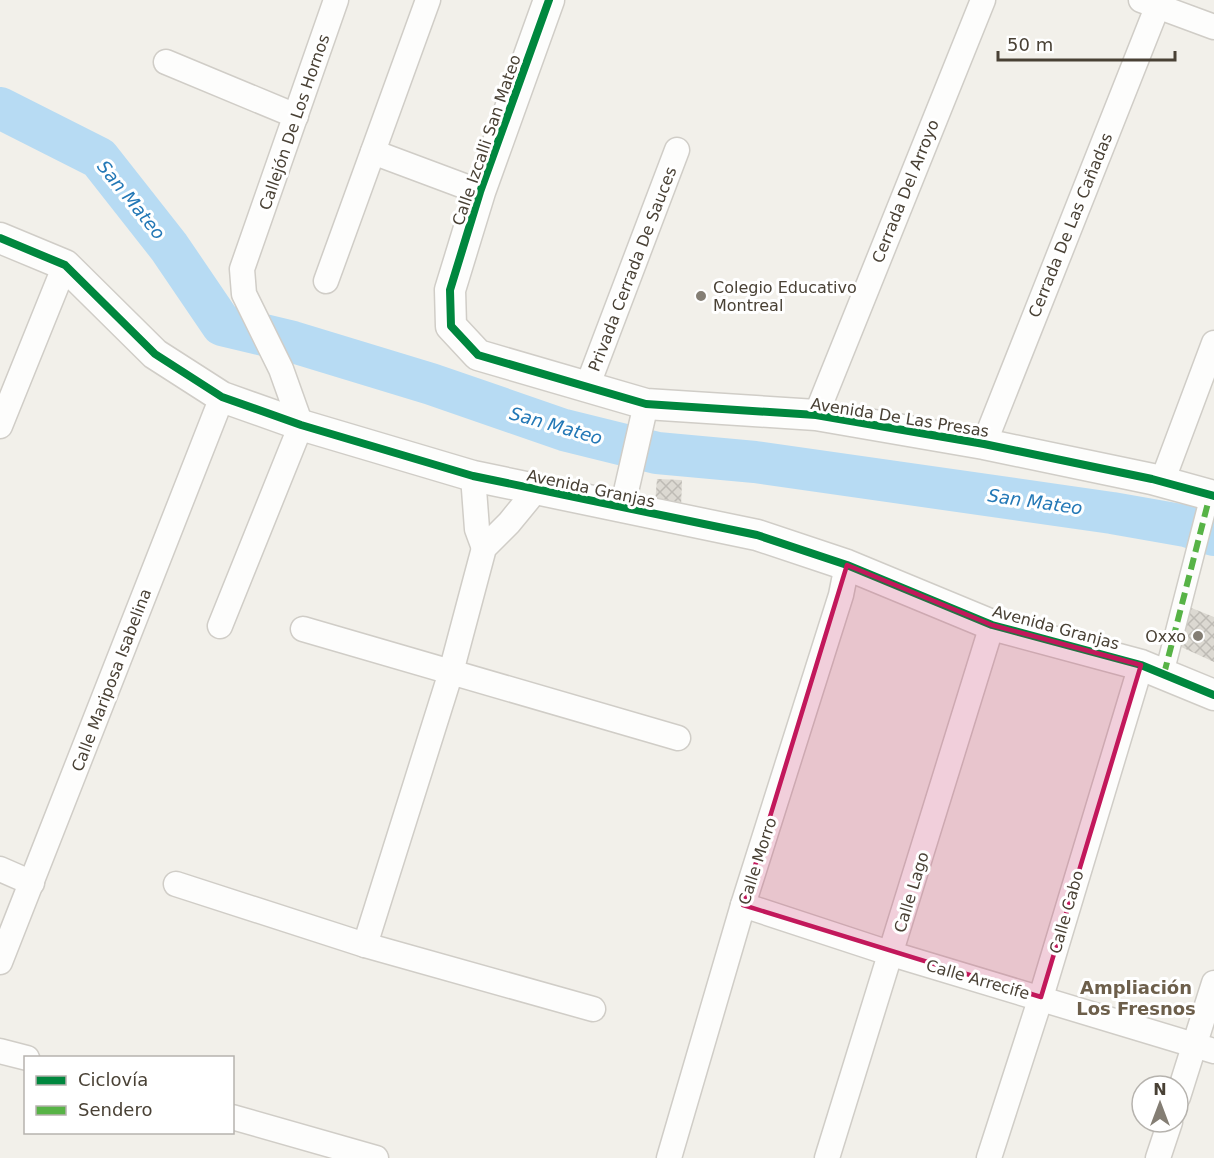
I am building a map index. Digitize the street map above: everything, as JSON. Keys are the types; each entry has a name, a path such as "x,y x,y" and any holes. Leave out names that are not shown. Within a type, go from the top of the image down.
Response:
{"street":[{"name":"Callejón De Los Hornos","path":"301,424 265,336 244,294 242,269 253,244 336,0"},
{"path":"327,281 428,0"},
{"name":"Calle Izcalli San Mateo","path":"451,326 450,290 480,192 549,0"},
{"name":"Cerrada Del Arroyo","path":"816,415 983,0"},
{"path":"1153,2 1214,27"},
{"name":"Cerrada De Las Cañadas","path":"984,444 1153,2"},
{"path":"166,62 296,116"},
{"name":"Privada Cerrada De Sauces","path":"587,387 677,150"},
{"path":"373,152 480,192"},
{"name":"Avenida Granjas","path":"0,238 65,265 155,354 222,397 301,424 473,476 536,490 625,498 757,535 847,565 992,625 1152,670 1214,695"},
{"path":"0,426 65,265"},
{"name":"Avenida De Las Presas","path":"451,326 478,355 587,387 644,414 816,415 984,444 1162,482 1210,500"},
{"path":"1162,482 1214,343"},
{"name":"Calle Mariposa Isabelina","path":"0,962 222,397"},
{"path":"625,498 644,414"},
{"path":"220,626 301,424"},
{"path":"473,476 477,529 484,548"},
{"path":"365,945 451,672 484,548 536,490"},
{"path":"1152,670 1199,543 1210,500"},
{"name":"Calle Morro","path":"669,1158 743,905 841,595 847,565"},
{"name":"Calle Lago","path":"827,1158 992,625"},
{"path":"303,629 678,738"},
{"name":"Calle Cabo","path":"989,1158 1152,670"},
{"path":"0,869 32,883"},
{"path":"176,884 365,945 593,1009"},
{"name":"Calle Arrecife","path":"743,905 892,954 1205,1048"},
{"path":"1190,1075 1205,1048 1214,983"},
{"path":"0,1052 24,1057"},
{"path":"234,1118 376,1158"},
{"path":"1158,1158 1166,1134"}],"highlighted area":[{"path":"847,565 992,625 1141,665 1041,997 743,905"}],"building":[{"path":"657,479 682,480 681,508 655,503"},
{"name":"Oxxo","path":"1189,607 1214,617 1214,662 1179,646"}],"waterway":[{"name":"San Mateo","path":"0,108 99,158 169,247 222,325 293,342 431,384 564,430 657,453 755,462 1112,513 1186,526 1214,535"}],"marked path":[{"path":"1164,674 1210,495"}],"cycle path":[{"path":"549,0 480,192 450,290 451,326 478,355 646,404 816,415 984,444 1152,479 1214,496"},
{"path":"0,238 65,265 155,354 222,397 301,425 473,476 757,535 847,565 992,625 1141,665 1214,695"}],"place":[{"name":"Colegio Educativo Montreal","path":"701,296"},
{"name":"Oxxo","path":"1198,636"}],"district":[{"name":"Ampliación Los Fresnos","path":"1136,998"}]}
